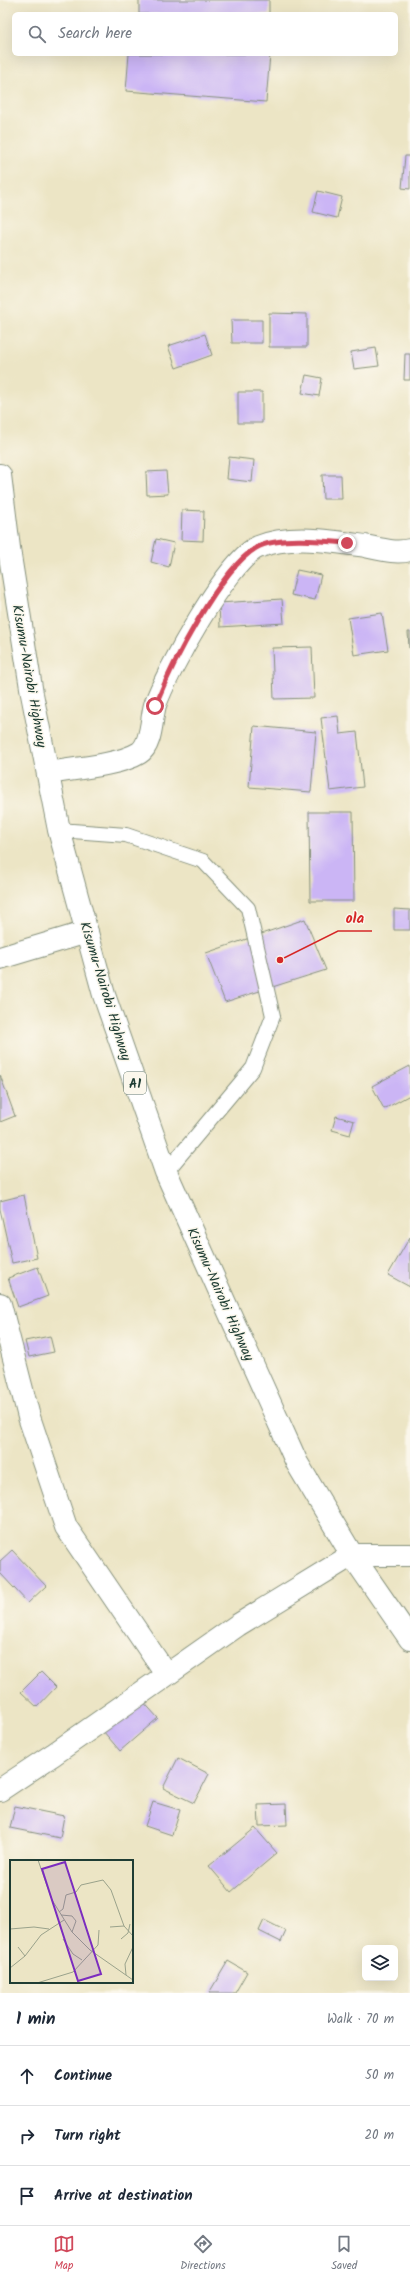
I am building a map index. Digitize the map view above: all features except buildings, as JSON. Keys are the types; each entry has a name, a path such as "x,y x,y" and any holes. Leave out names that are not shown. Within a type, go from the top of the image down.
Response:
{"main road":[{"name":"Kisumu-Nairobi Highway","path":"0,475 10,556 29,678 59,830 104,995 166,1172 297,1463 352,1555 410,1639"},
{"path":"48,773 128,758 141,752 148,739 155,706 164,682 192,631 234,568 257,547 282,542 306,540 347,543 401,552 410,550"},
{"path":"0,958 87,932"},
{"path":"0,1304 29,1417 66,1527 166,1674"},
{"path":"0,1790 238,1625 352,1555 410,1555"}],"lane":[{"path":"59,830 126,835 203,861 248,908 273,1016 253,1068 166,1172"}],"place":[{"name":"ola","path":"280,960"}],"route":[{"path":"155,706 164,682 192,631 213,597 234,568 257,547 282,542 306,540 347,543"}]}
